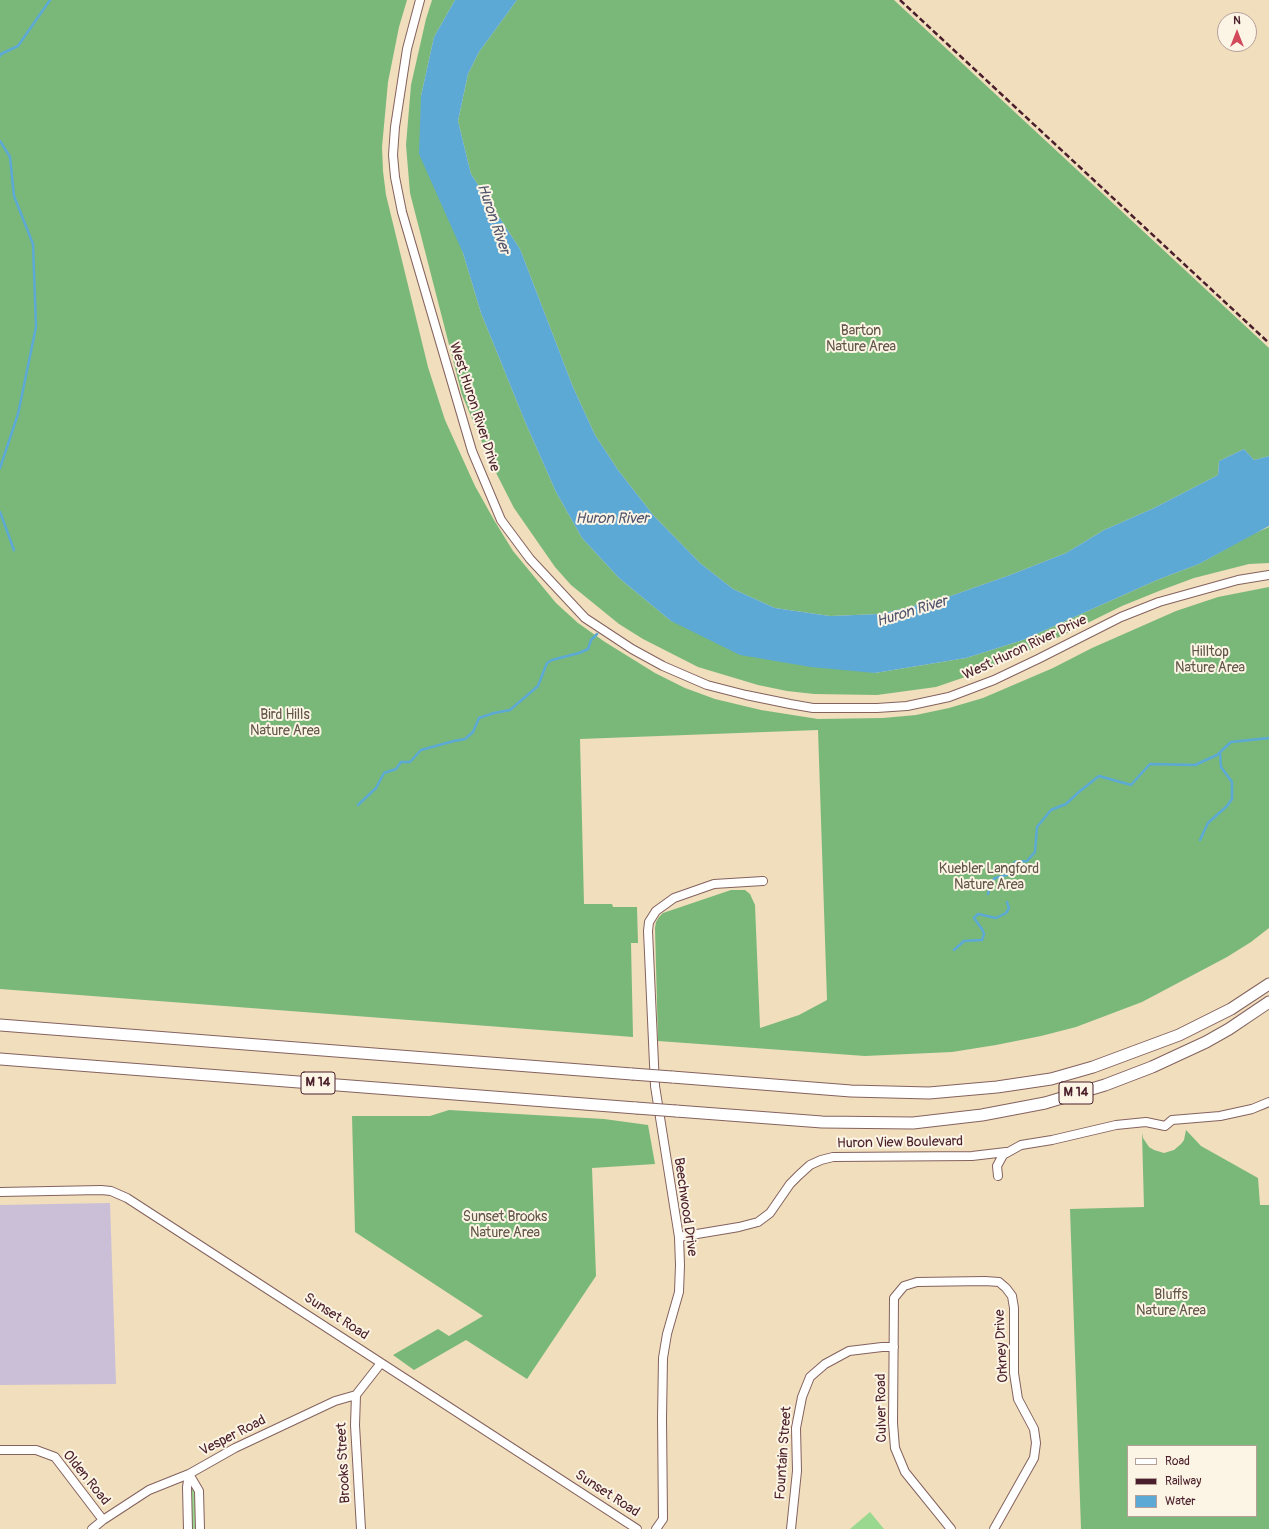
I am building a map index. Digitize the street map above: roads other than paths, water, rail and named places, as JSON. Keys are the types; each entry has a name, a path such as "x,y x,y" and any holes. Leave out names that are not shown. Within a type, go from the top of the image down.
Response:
{"highway":[{"name":"M 14","path":"0,1025 851,1091 929,1093 997,1087 1051,1079 1093,1067 1179,1035 1231,1009 1269,984"},
{"name":"M 14","path":"0,1059 822,1122 913,1123 982,1115 1045,1102 1105,1085 1152,1067 1206,1042 1229,1029 1269,1002"}],"street":[{"name":"West Huron River Drive","path":"420,0 407,49 395,127 393,155 395,177 408,234 472,451 501,520 530,559 585,618 632,649 663,666 707,684 746,695 813,708 877,708 907,706 949,697 994,680 1121,617 1159,602 1238,580 1269,575"},
{"name":"Beechwood Drive","path":"656,1529 663,1519 663,1358 667,1334 679,1292 680,1265 679,1237 654,1086 648,931 649,922 656,911 674,898 714,884 763,881"},
{"name":"Huron View Boulevard","path":"679,1237 739,1228 758,1222 770,1213 790,1184 810,1165 833,1157 972,1156 1006,1152 1021,1145 1052,1140 1116,1125 1146,1122 1165,1126 1172,1120 1220,1116 1252,1109 1269,1102"},
{"path":"998,1176 997,1166 1006,1152"},
{"name":"Sunset Road","path":"0,1192 101,1190 120,1194 152,1213 638,1529"},
{"name":"Culver Road","path":"918,1282 904,1286 894,1298 893,1423 895,1448 905,1472 951,1529"},
{"name":"Orkney Drive","path":"918,1282 999,1282 1012,1296 1014,1308 1014,1372 1018,1398 1034,1429 1036,1443 1034,1458 994,1529"},
{"name":"Fountain Street","path":"791,1529 797,1471 796,1428 802,1397 810,1377 825,1364 849,1351 882,1346 894,1347"},
{"path":"356,1395 381,1363"},
{"name":"Vesper Road","path":"92,1529 102,1520 149,1490 188,1474 235,1448 287,1423 335,1401 356,1395"},
{"name":"Brooks Street","path":"356,1395 355,1425 361,1529"},
{"name":"Olden Road","path":"0,1450 36,1450 55,1457 102,1520"},
{"path":"188,1474 188,1529"},
{"path":"188,1474 199,1491 200,1529"}],"water":[{"name":"Huron River","path":"455,0 517,0 479,52 468,74 458,121 471,174 520,249 573,387 595,435 618,470 654,516 700,563 733,589 775,608 830,616 880,614 942,599 1066,553 1104,530 1154,508 1218,475 1219,461 1244,449 1254,460 1269,456 1269,526 1199,564 1157,580 1023,640 966,658 875,673 811,667 740,655 671,621 619,578 582,538 556,492 526,424 481,313 463,253 419,154 421,96 434,37"}],"waterway":[{"path":"0,56 1,54 18,46 50,0"},
{"path":"0,141 10,157 14,196 33,244 36,327 18,414 0,468"},
{"path":"0,512 14,550"},
{"path":"358,805 376,788 384,773 396,769 401,762 410,762 421,750 465,739 473,732 479,718 510,710 538,686 547,663 552,660 588,649 591,640 597,634"},
{"path":"988,894 991,882 995,878 1007,875 1015,862 1027,861 1035,852 1037,827 1051,810 1066,804 1099,776 1131,785 1150,764 1195,765 1217,755 1231,742 1269,738"},
{"path":"1200,840 1208,823 1227,806 1232,799 1232,782 1221,767 1220,753"},
{"path":"954,950 964,941 982,940 984,934 974,918 978,914 996,918 1006,913 1009,908 1007,902"}],"railway":[{"path":"900,0 1269,343"}],"park label":[{"name":"Barton Nature Area","path":"861,340"},
{"name":"Hilltop Nature Area","path":"1210,660"},
{"name":"Bird Hills Nature Area","path":"285,724"},
{"name":"Kuebler Langford Nature Area","path":"989,878"},
{"name":"Sunset Brooks Nature Area","path":"505,1226"},
{"name":"Bluffs Nature Area","path":"1171,1304"}]}
